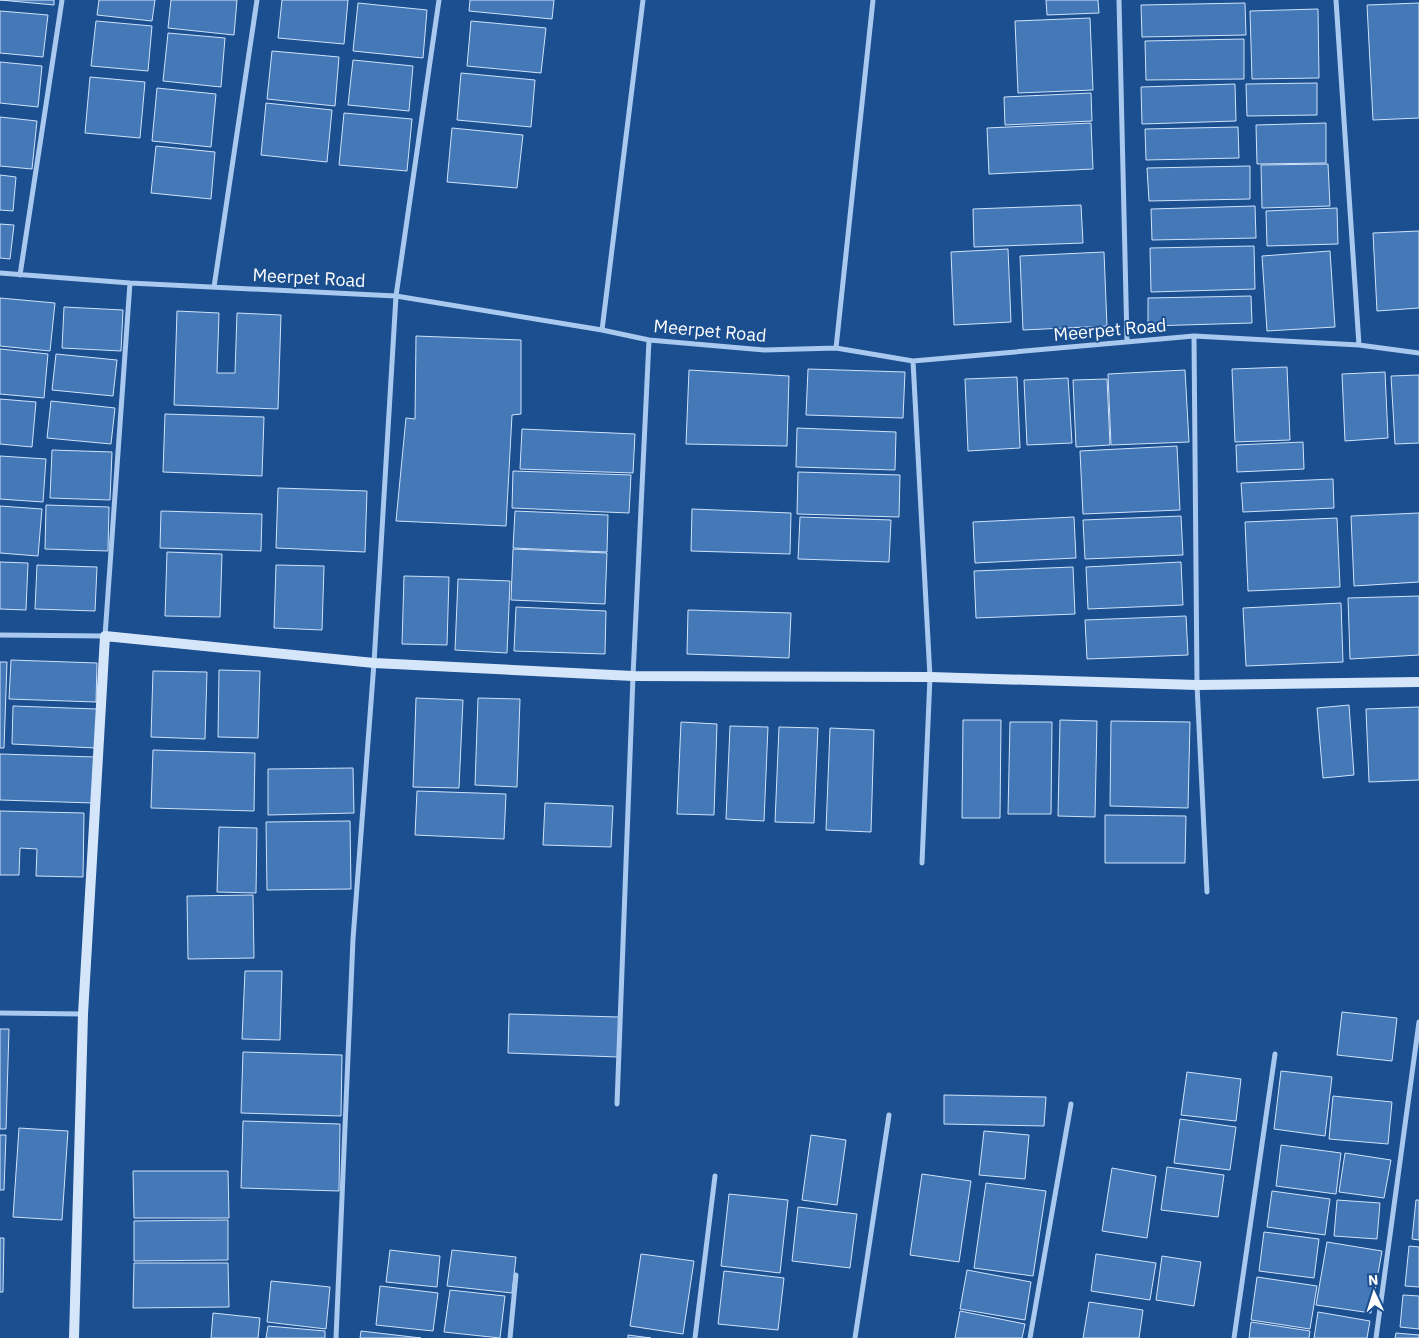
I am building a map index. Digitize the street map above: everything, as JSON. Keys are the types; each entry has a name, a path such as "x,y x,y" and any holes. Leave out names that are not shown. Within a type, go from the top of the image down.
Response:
{"street":[{"path":"20,275 62,0"},
{"path":"214,287 257,0"},
{"path":"336,1338 353,939 374,663 396,296 439,0"},
{"path":"602,330 643,0"},
{"path":"836,348 873,0"},
{"path":"1119,0 1127,342"},
{"path":"1336,0 1359,344"},
{"name":"Meerpet Road","path":"0,273 130,283 396,296 602,330 650,340 765,350 836,348 913,361 1194,336 1359,344 1419,353"},
{"path":"74,1338 83,1014 105,636 130,283"},
{"path":"1194,336 1197,685 1207,892"},
{"path":"617,1104 633,676 650,340"},
{"path":"913,361 930,677 922,864"},
{"path":"0,635 105,636 374,663 633,676 930,677 1197,685 1419,682"},
{"path":"0,1013 83,1014"},
{"path":"1376,1338 1419,1022"},
{"path":"1234,1338 1275,1054"},
{"path":"1030,1338 1071,1104"},
{"path":"855,1338 889,1115"},
{"path":"695,1338 716,1176"},
{"path":"510,1338 516,1275"}],"building":[{"path":"0,0 54,0 54,5"},
{"path":"99,0 155,0 152,21 97,15"},
{"path":"171,0 237,0 234,35 168,28"},
{"path":"282,0 348,0 344,44 278,38"},
{"path":"470,0 554,0 552,19 469,11"},
{"path":"1046,0 1098,0 1099,13 1047,15"},
{"path":"358,3 427,10 423,58 353,51"},
{"path":"1245,3 1246,35 1142,37 1141,5"},
{"path":"1419,3 1419,118 1373,120 1367,5"},
{"path":"1318,9 1319,78 1252,79 1250,11"},
{"path":"0,11 48,15 43,57 0,53"},
{"path":"1090,18 1093,90 1018,93 1015,21"},
{"path":"96,21 152,26 148,71 91,66"},
{"path":"471,21 546,28 541,73 467,66"},
{"path":"168,33 225,38 221,87 163,81"},
{"path":"1244,39 1244,79 1146,80 1145,41"},
{"path":"272,51 339,57 335,106 267,99"},
{"path":"353,60 413,66 409,111 348,105"},
{"path":"0,62 42,66 38,107 0,103"},
{"path":"461,73 535,80 531,127 457,120"},
{"path":"90,77 145,82 140,138 85,133"},
{"path":"1317,83 1317,115 1247,116 1246,84"},
{"path":"1235,84 1236,121 1142,124 1141,87"},
{"path":"157,88 216,94 211,147 152,141"},
{"path":"1091,93 1092,121 1005,125 1004,97"},
{"path":"266,103 332,110 327,162 261,155"},
{"path":"344,113 412,119 407,171 339,165"},
{"path":"0,117 37,121 32,169 0,166"},
{"path":"1091,123 1093,169 989,174 987,128"},
{"path":"1326,123 1326,163 1257,164 1256,125"},
{"path":"1238,127 1239,158 1146,160 1145,129"},
{"path":"452,128 523,135 517,188 447,182"},
{"path":"156,146 215,152 211,199 151,193"},
{"path":"1328,164 1330,206 1262,208 1261,165"},
{"path":"1250,166 1250,199 1149,201 1147,168"},
{"path":"0,175 16,177 13,211 0,210"},
{"path":"1081,205 1083,243 974,247 973,209"},
{"path":"1255,206 1256,238 1152,240 1151,209"},
{"path":"1337,208 1338,244 1267,246 1266,211"},
{"path":"0,224 14,225 10,259 0,258"},
{"path":"1419,231 1419,308 1377,311 1373,233"},
{"path":"1254,246 1255,289 1151,292 1150,248"},
{"path":"1008,249 1011,322 954,325 951,252"},
{"path":"1330,251 1335,327 1267,331 1262,256"},
{"path":"1104,252 1107,326 1023,330 1020,256"},
{"path":"1251,296 1252,323 1148,326 1148,298"},
{"path":"0,298 55,303 50,351 0,346"},
{"path":"64,307 123,310 121,351 62,348"},
{"path":"177,311 219,313 217,373 235,373 237,313 281,315 278,409 174,405"},
{"path":"416,336 521,340 521,414 512,415 506,526 396,521 406,418 415,419"},
{"path":"0,349 48,354 44,398 0,394"},
{"path":"56,354 117,360 113,396 52,390"},
{"path":"1287,367 1290,440 1235,442 1232,369"},
{"path":"808,369 905,372 903,418 806,415"},
{"path":"689,370 789,376 787,446 686,444"},
{"path":"1185,370 1189,442 1111,445 1108,374"},
{"path":"1385,372 1388,438 1345,441 1342,374"},
{"path":"1419,375 1419,443 1395,444 1391,376"},
{"path":"1017,377 1020,448 968,451 965,379"},
{"path":"1068,378 1072,443 1027,445 1024,380"},
{"path":"1107,379 1110,445 1076,447 1073,380"},
{"path":"0,399 36,402 32,447 0,444"},
{"path":"51,401 115,408 111,444 47,438"},
{"path":"165,414 264,417 262,476 163,472"},
{"path":"797,428 896,432 895,470 796,467"},
{"path":"522,429 635,434 633,473 520,469"},
{"path":"1303,442 1304,469 1237,472 1236,445"},
{"path":"1177,446 1180,510 1083,514 1080,451"},
{"path":"52,450 112,452 110,500 50,498"},
{"path":"0,456 46,459 43,502 0,499"},
{"path":"513,471 631,475 629,513 512,508"},
{"path":"798,472 900,475 899,517 797,514"},
{"path":"1333,479 1334,508 1243,512 1241,483"},
{"path":"278,488 367,491 365,552 276,548"},
{"path":"46,505 109,507 108,551 45,549"},
{"path":"0,506 42,509 38,556 0,553"},
{"path":"692,509 791,513 790,554 691,551"},
{"path":"161,511 262,514 261,551 160,548"},
{"path":"515,511 608,515 607,552 513,548"},
{"path":"1419,513 1419,582 1354,586 1351,516"},
{"path":"1181,516 1183,555 1085,559 1083,520"},
{"path":"800,517 891,520 889,562 798,559"},
{"path":"1074,517 1076,558 975,563 973,522"},
{"path":"1337,518 1340,587 1248,591 1245,522"},
{"path":"513,549 607,553 605,604 511,600"},
{"path":"167,552 222,554 220,617 165,616"},
{"path":"0,562 28,563 26,610 0,609"},
{"path":"1181,562 1183,605 1088,609 1086,567"},
{"path":"37,565 97,567 95,611 35,609"},
{"path":"276,565 324,566 322,630 274,628"},
{"path":"1073,567 1075,614 976,618 974,571"},
{"path":"404,576 449,577 447,645 402,644"},
{"path":"458,579 510,581 507,653 455,650"},
{"path":"1419,596 1419,655 1350,659 1348,598"},
{"path":"1341,603 1343,662 1246,666 1243,608"},
{"path":"516,607 606,611 605,654 514,651"},
{"path":"688,610 791,613 789,658 687,654"},
{"path":"1186,616 1188,655 1087,659 1085,620"},
{"path":"11,660 97,663 96,702 9,699"},
{"path":"0,662 7,662 4,748 0,748"},
{"path":"219,670 260,671 258,738 218,737"},
{"path":"153,671 207,672 205,739 151,737"},
{"path":"416,698 463,700 459,788 413,787"},
{"path":"478,698 520,699 517,787 475,785"},
{"path":"1349,705 1354,775 1323,778 1317,708"},
{"path":"13,706 97,709 96,748 12,744"},
{"path":"1419,707 1419,780 1369,782 1366,709"},
{"path":"963,720 1001,720 1000,818 962,818"},
{"path":"1060,720 1097,721 1095,817 1058,816"},
{"path":"1111,721 1190,722 1188,808 1110,806"},
{"path":"681,722 717,724 714,815 677,814"},
{"path":"1010,722 1052,722 1051,814 1008,814"},
{"path":"730,726 768,727 764,821 726,819"},
{"path":"779,727 818,728 814,823 775,822"},
{"path":"830,728 874,730 871,832 826,830"},
{"path":"153,750 255,753 254,811 151,808"},
{"path":"0,754 95,757 93,803 0,800"},
{"path":"353,768 354,813 268,815 268,769"},
{"path":"417,791 506,794 504,839 415,835"},
{"path":"545,803 613,806 611,847 543,845"},
{"path":"0,811 84,813 83,877 36,876 37,849 20,848 19,875 0,875"},
{"path":"1105,815 1186,816 1185,863 1105,863"},
{"path":"350,821 351,889 267,890 266,822"},
{"path":"219,827 257,828 256,893 217,892"},
{"path":"253,895 254,958 188,959 187,896"},
{"path":"245,971 282,971 280,1040 242,1039"},
{"path":"1342,1012 1397,1018 1392,1061 1337,1055"},
{"path":"509,1014 619,1017 618,1057 508,1053"},
{"path":"0,1029 9,1029 6,1129 0,1129"},
{"path":"243,1052 342,1055 341,1116 241,1113"},
{"path":"1281,1071 1332,1077 1325,1136 1274,1129"},
{"path":"1187,1072 1241,1079 1236,1121 1181,1115"},
{"path":"944,1095 1046,1097 1044,1126 944,1124"},
{"path":"1333,1096 1392,1102 1388,1144 1329,1139"},
{"path":"1180,1119 1236,1127 1230,1170 1174,1163"},
{"path":"243,1121 340,1124 339,1191 241,1188"},
{"path":"19,1128 68,1131 62,1220 13,1217"},
{"path":"984,1131 1029,1135 1025,1179 979,1175"},
{"path":"0,1135 6,1135 4,1190 0,1190"},
{"path":"811,1135 846,1140 837,1205 802,1200"},
{"path":"1281,1145 1341,1153 1336,1194 1276,1186"},
{"path":"1345,1153 1391,1160 1384,1198 1339,1192"},
{"path":"1167,1167 1224,1175 1218,1217 1161,1210"},
{"path":"1112,1168 1156,1176 1147,1238 1102,1231"},
{"path":"133,1171 228,1171 229,1218 134,1218"},
{"path":"922,1174 971,1181 959,1262 910,1255"},
{"path":"986,1183 1046,1191 1033,1276 974,1268"},
{"path":"1272,1191 1330,1199 1325,1235 1267,1227"},
{"path":"729,1194 788,1200 780,1273 721,1266"},
{"path":"1337,1200 1380,1203 1377,1239 1334,1236"},
{"path":"1416,1200 1419,1200 1419,1240 1412,1239"},
{"path":"798,1207 857,1214 850,1268 792,1261"},
{"path":"228,1220 228,1260 134,1261 134,1221"},
{"path":"1264,1232 1319,1239 1314,1278 1259,1271"},
{"path":"0,1238 4,1238 3,1292 0,1292"},
{"path":"1327,1242 1382,1251 1371,1313 1316,1305"},
{"path":"1409,1246 1419,1247 1419,1287 1405,1286"},
{"path":"390,1250 440,1256 437,1287 386,1282"},
{"path":"452,1250 516,1257 512,1293 447,1286"},
{"path":"641,1254 694,1261 683,1334 630,1326"},
{"path":"1096,1254 1156,1263 1150,1300 1091,1291"},
{"path":"1162,1256 1201,1262 1194,1306 1156,1300"},
{"path":"134,1263 228,1263 229,1307 133,1308"},
{"path":"967,1270 1031,1282 1025,1320 960,1309"},
{"path":"724,1271 784,1278 778,1330 718,1324"},
{"path":"1257,1277 1317,1286 1310,1329 1251,1320"},
{"path":"271,1281 330,1287 326,1329 267,1322"},
{"path":"380,1286 438,1293 433,1331 376,1325"},
{"path":"450,1290 505,1296 500,1338 444,1332"},
{"path":"1403,1295 1419,1296 1419,1329 1400,1327"},
{"path":"1089,1302 1143,1310 1139,1338 1083,1338"},
{"path":"960,1311 1025,1324 1022,1338 955,1338"},
{"path":"1318,1312 1370,1321 1367,1338 1314,1338"},
{"path":"213,1313 260,1318 258,1338 211,1338"},
{"path":"1251,1322 1310,1331 1309,1338 1249,1338"},
{"path":"268,1326 325,1331 325,1338 266,1338"},
{"path":"361,1331 421,1338 360,1338"},
{"path":"1396,1333 1419,1335 1419,1338 1395,1338"},
{"path":"628,1335 651,1338 628,1338"}]}
